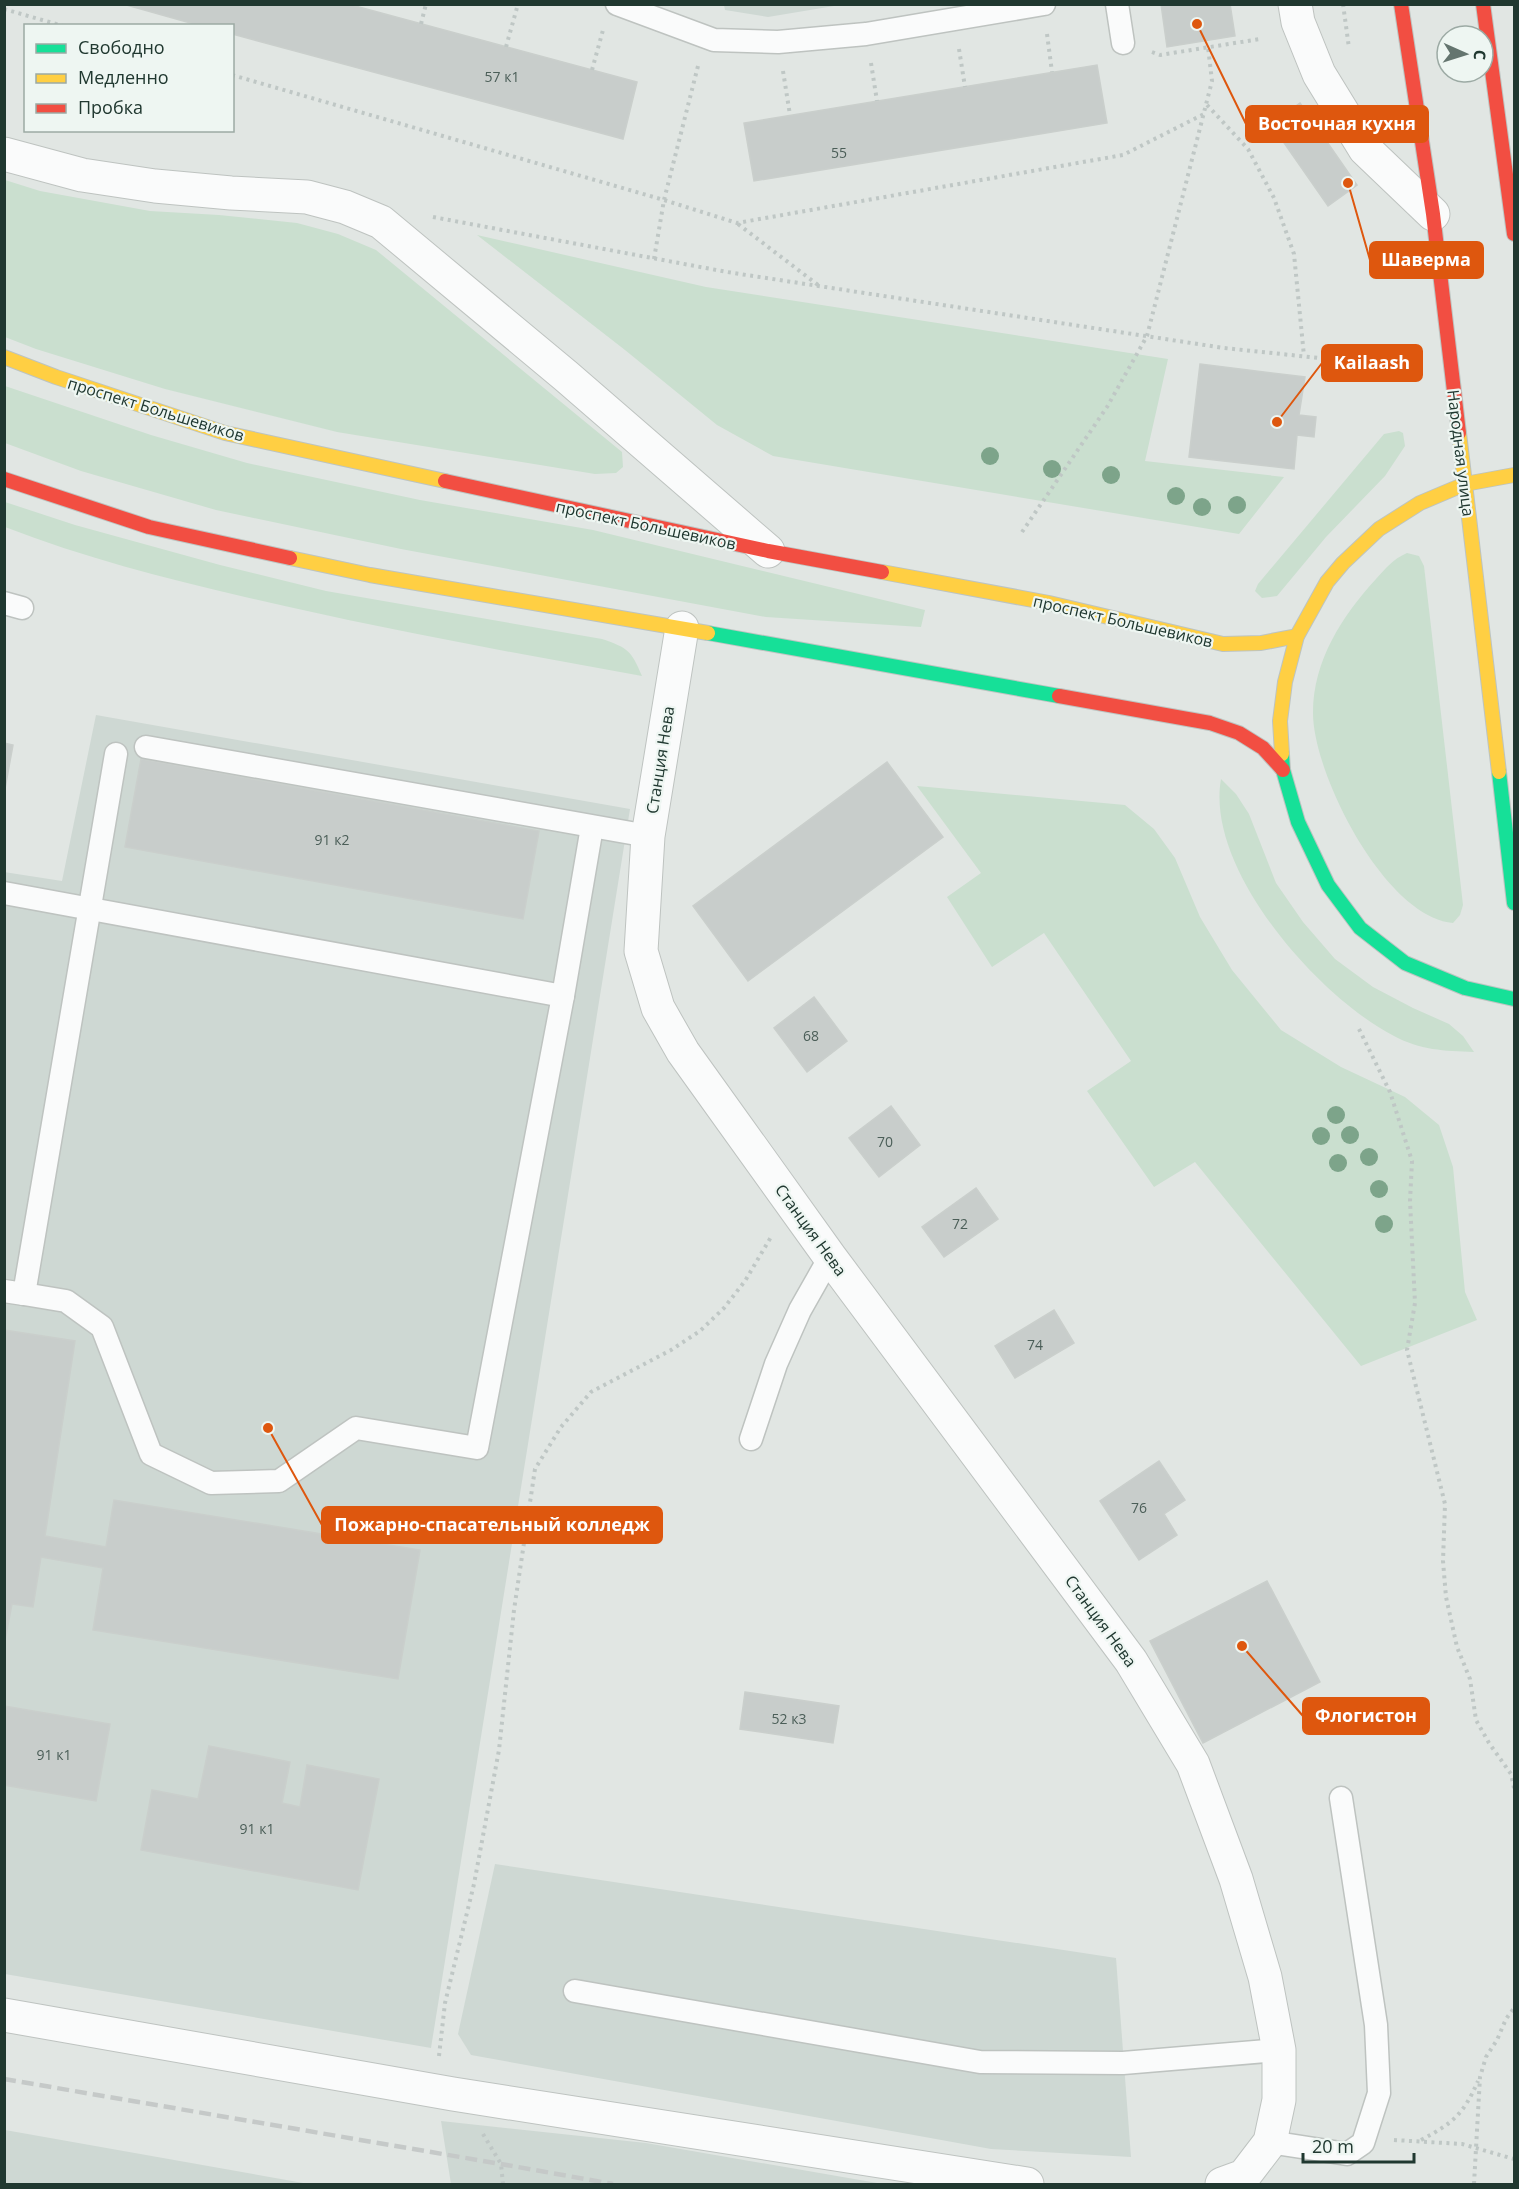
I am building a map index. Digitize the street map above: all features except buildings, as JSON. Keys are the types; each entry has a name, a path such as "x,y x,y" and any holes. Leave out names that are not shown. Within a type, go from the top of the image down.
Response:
{"main road":[{"name":"Народная улица","path":"1401,4 1433,214 1515,903"},
{"path":"1483,4 1514,218"},
{"name":"проспект Большевиков","path":"4,357 56,377 225,433 768,551 1049,603 1223,644 1251,646 1274,643 1297,636"},
{"path":"1515,475 1465,484 1442,492 1398,515 1360,546 1328,582 1297,636 1285,682 1280,721 1283,770 1298,822 1328,885 1360,928 1405,963 1465,988 1515,999"},
{"path":"4,479 149,527 370,575 682,628 1210,723 1239,733 1263,748 1283,770"}],"street":[{"path":"1295,4 1298,22 1319,74 1365,149 1433,214"},
{"path":"4,154 82,175 155,186 307,197 345,207 381,222 566,376 768,551"},
{"name":"Станция Нева","path":"682,628 648,836 641,951 658,1008 683,1052 790,1202 1131,1660 1193,1764 1236,1879 1265,1977 1279,2050 1279,2100 1270,2142"},
{"path":"4,2015 453,2094 1027,2184"},
{"path":"1222,2184 1244,2175 1270,2142"}],"lane":[{"path":"617,4 714,40 778,42 866,34 1044,5"},
{"path":"1117,4 1123,43"},
{"path":"146,747 648,836"},
{"path":"116,754 89,908 14,1293 66,1301 102,1327 151,1455 211,1483 279,1481 356,1428 477,1448 563,996 592,827"},
{"path":"4,893 563,996"},
{"path":"751,1439 776,1364 800,1310 831,1257"},
{"path":"1270,2142 1347,2154 1363,2143 1379,2093 1376,2025 1341,1798"},
{"path":"575,1991 980,2062 1123,2063 1279,2050"}],"path":[{"path":"421,24 426,4"},
{"path":"506,47 518,4"},
{"path":"1044,5 1052,72"},
{"path":"4,9 56,24"},
{"path":"955,19 965,87"},
{"path":"592,70 604,26"},
{"path":"866,34 877,101"},
{"path":"654,259 664,200 705,36"},
{"path":"1160,55 1260,39"},
{"path":"778,42 790,115"},
{"path":"1022,532 1107,406 1147,336 1212,81 1208,47"},
{"path":"234,76 737,223 820,286"},
{"path":"1207,104 1248,149 1274,198 1294,254 1304,356"},
{"path":"737,223 1123,155 1204,114"},
{"path":"427,216 727,272 1224,348 1386,365"},
{"path":"1359,1029 1390,1092 1412,1161 1410,1201 1415,1304 1407,1350 1445,1504 1443,1561 1446,1597 1457,1647 1470,1679 1476,1720 1511,1774 1515,1788"},
{"path":"503,2184 501,2163 484,2134 453,2094 438,2060 445,2003 474,1884 499,1750 514,1610 535,1469 561,1427 591,1392 671,1350 700,1331 724,1308 745,1281 790,1202"},
{"path":"1418,2141 1455,2119 1468,2104 1486,2057 1497,2040 1506,2019 1515,2008"},
{"path":"1474,2184 1480,2077"},
{"path":"1363,2143 1400,2140 1462,2144 1515,2158"}],"shaded area":[{"path":"724,4 840,5 768,17 725,10"},
{"path":"96,715 630,809 431,2048 5,1974 4,872 62,881"},
{"path":"495,1864 1116,1958 1131,2157 991,2149 471,2055 458,2034"},
{"path":"441,2121 646,2143 883,2184 451,2184"},
{"path":"5,2130 309,2184 5,2184"}],"green space":[{"path":"5,180 40,191 150,211 297,223 338,234 376,250 622,452 623,467 616,473 595,474 337,432 165,389 36,349 5,337"},
{"path":"477,235 706,287 1168,359 1145,461 1284,477 1239,534 773,456 717,425"},
{"path":"5,386 151,435 247,463 420,500 593,530 925,610 921,627 766,617 401,549 216,510 81,471 5,443"},
{"path":"1399,431 1403,433 1405,446 1385,476 1326,537 1277,596 1262,598 1255,591 1258,584 1384,434"},
{"path":"5,502 75,525 220,565 326,591 602,639 628,651 642,676 344,619 154,574 64,548 5,527"},
{"path":"1407,553 1419,556 1424,566 1463,905 1460,915 1453,923 1427,915 1402,896 1379,870 1357,839 1339,805 1325,771 1316,739 1313,713 1314,694 1318,675 1332,640 1364,593 1390,564"},
{"path":"1221,779 1236,794 1249,814 1276,883 1303,922 1335,959 1373,987 1449,1024 1463,1036 1474,1052 1423,1047 1394,1036 1364,1017 1333,992 1302,961 1273,927 1249,890 1231,852 1221,814"},
{"path":"917,786 1125,805 1154,829 1175,858 1200,917 1232,970 1281,1030 1341,1067 1405,1097 1439,1125 1453,1167 1465,1292 1477,1320 1361,1366 1195,1162 1154,1187 1087,1091 1131,1061 1044,933 992,967 947,897 981,873"}],"railway":[{"path":"4,2079 613,2184"}],"traffic: fast":[{"path":"708,633 1059,696"},
{"path":"1282,754 1283,770 1298,822 1328,885 1360,928 1405,963 1465,988 1514,999"},
{"path":"1499,772 1514,903"}],"traffic: slow":[{"path":"4,357 56,377 225,433 445,481"},
{"path":"1459,433 1499,772"},
{"path":"1282,754 1280,721 1285,682 1297,636 1327,582 1343,563 1379,529 1420,503 1465,484 1514,475"},
{"path":"290,558 370,575 708,633"},
{"path":"882,572 1049,603 1223,644 1261,643 1297,636"}],"traffic: jam":[{"path":"1401,4 1433,214 1459,433"},
{"path":"1483,4 1514,234"},
{"path":"4,479 149,527 290,558"},
{"path":"445,481 768,551 882,572"},
{"path":"1059,696 1210,723 1239,733 1263,748 1283,770"}],"place":[{"name":"Восточная кухня","path":"1197,24"},
{"name":"Шаверма","path":"1348,183"},
{"name":"Kailaash","path":"1277,422"},
{"name":"Пожарно-спасательный колледж","path":"268,1428"},
{"name":"Флогистон","path":"1242,1646"}]}
